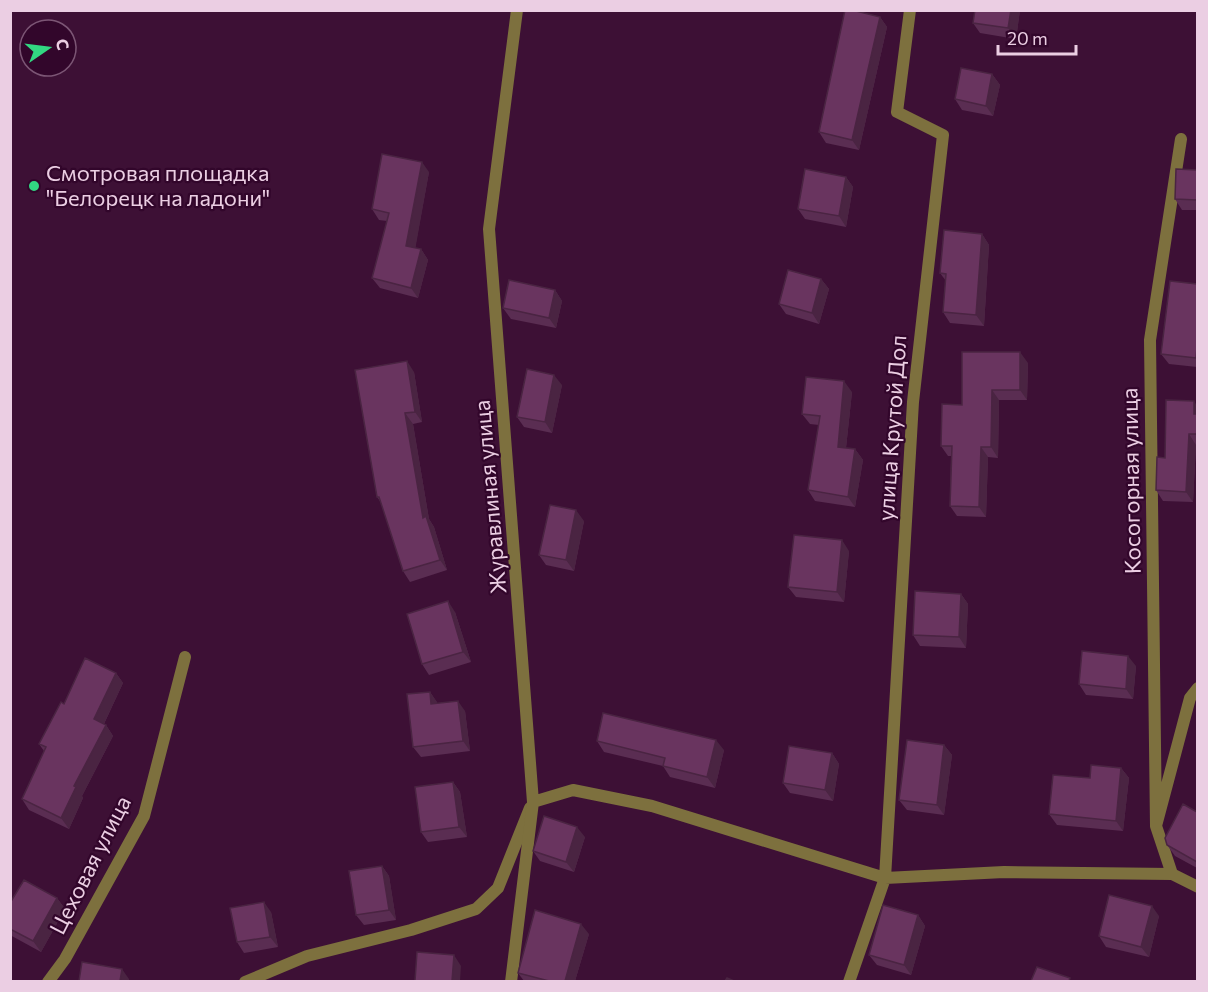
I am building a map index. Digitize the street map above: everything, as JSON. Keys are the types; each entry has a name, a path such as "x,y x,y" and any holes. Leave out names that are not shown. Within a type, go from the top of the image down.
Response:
{"street":[{"name":"Журавлиная улица","path":"512,981 533,802 489,229 517,10"},
{"name":"улица Крутой Дол","path":"849,981 885,878 913,402 943,135 897,112 910,10"},
{"name":"Косогорная улица","path":"1172,874 1156,826 1150,340 1181,139"},
{"name":"Цеховая улица","path":"48,981 64,959 144,816 185,657"},
{"path":"1156,826 1190,698 1197,688"},
{"path":"245,981 307,956 411,930 476,909 498,888 533,802 573,790 652,807 885,878 1004,872 1172,874 1197,887"}],"building":[{"path":"845,10 880,17 852,140 819,132"},
{"path":"975,10 1011,10 1008,28 973,23"},
{"path":"961,68 992,74 986,106 955,99"},
{"path":"382,154 422,162 406,246 421,249 411,288 372,278 389,213 372,209"},
{"path":"805,169 846,177 839,216 798,209"},
{"path":"1176,169 1197,170 1197,200 1175,199"},
{"path":"944,230 982,234 976,315 943,312 946,274 940,273"},
{"path":"788,270 821,279 812,313 779,304"},
{"path":"509,280 555,290 549,318 503,308"},
{"path":"1170,281 1197,284 1196,358 1161,354"},
{"path":"962,352 1020,352 1020,390 992,390 991,447 981,447 979,507 950,506 952,446 941,446 942,404 962,405"},
{"path":"407,361 415,412 405,413 423,518 426,516 440,560 403,571 379,497 377,497 355,370"},
{"path":"527,369 554,375 545,422 517,417"},
{"path":"806,377 844,381 838,447 855,449 848,497 808,490 820,416 802,414"},
{"path":"1166,400 1194,401 1194,414 1197,414 1197,434 1189,434 1186,492 1156,490 1157,457 1165,458"},
{"path":"550,505 576,510 566,560 539,555"},
{"path":"794,535 842,540 837,592 788,587"},
{"path":"915,591 961,594 959,637 913,635"},
{"path":"448,601 463,652 422,664 407,614"},
{"path":"1082,651 1128,656 1126,689 1079,684"},
{"path":"85,658 116,673 94,719 106,725 74,786 76,787 61,818 22,799 46,747 39,744 61,702 64,704"},
{"path":"430,692 431,704 458,701 463,741 413,747 407,694"},
{"path":"603,713 716,740 707,777 663,766 665,758 597,741"},
{"path":"907,740 944,745 937,805 899,800"},
{"path":"789,746 832,753 825,790 783,783"},
{"path":"1091,765 1121,768 1116,821 1049,814 1053,775 1090,778"},
{"path":"453,782 459,827 421,832 415,787"},
{"path":"1183,804 1197,812 1197,862 1167,845 1165,838"},
{"path":"544,816 577,827 566,862 533,851"},
{"path":"382,866 389,910 356,915 349,871"},
{"path":"24,880 57,898 33,941 10,929 10,903"},
{"path":"1109,895 1152,906 1141,947 1099,936"},
{"path":"264,902 270,937 237,942 230,908"},
{"path":"883,905 918,915 904,965 869,955"},
{"path":"535,910 581,924 565,981 549,981 518,973"},
{"path":"417,952 454,955 452,981 415,981"},
{"path":"82,962 122,969 120,981 79,981"},
{"path":"1037,967 1070,978 1069,981 1031,981"}],"place":[{"name":"Смотровая площадка \"Белорецк на ладони\"","path":"34,186"}]}
